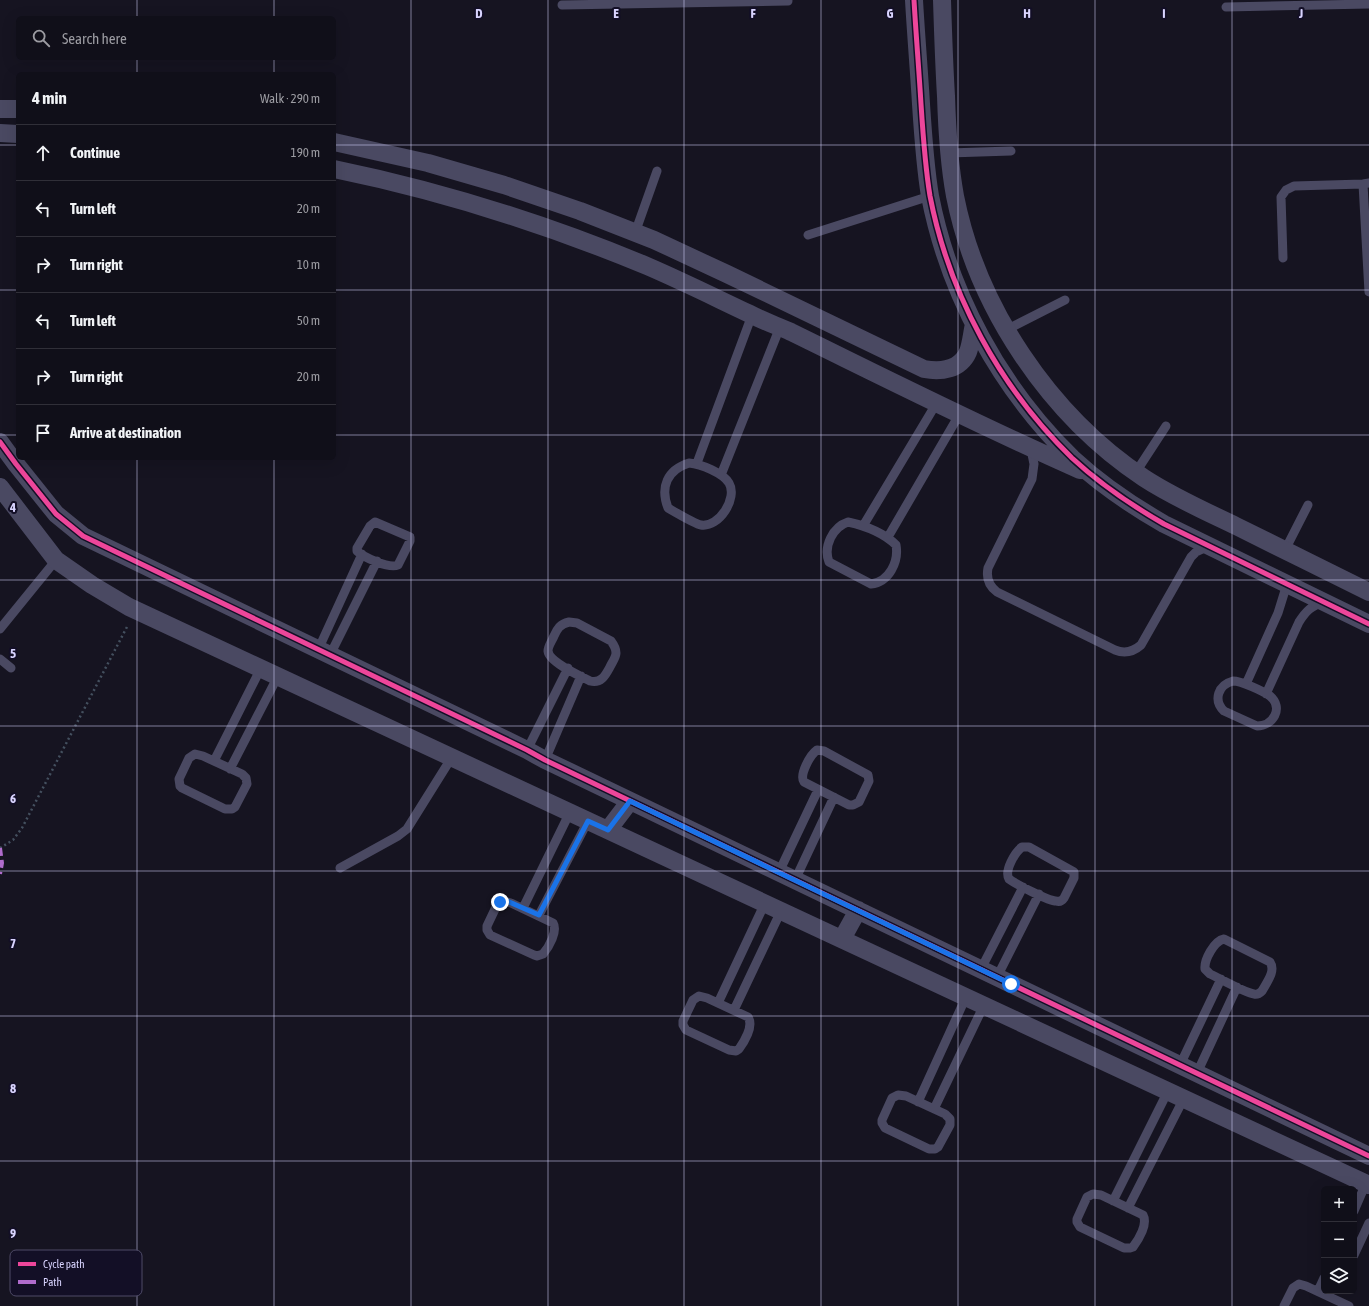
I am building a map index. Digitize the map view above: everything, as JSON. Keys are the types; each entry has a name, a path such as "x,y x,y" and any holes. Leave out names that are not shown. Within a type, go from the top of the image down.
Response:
{"street":[{"path":"914,0 924,142 930,196 936,222 952,274 974,324 1001,371 1034,416 1072,458 1140,510 1164,524 1369,624"},
{"path":"942,0 949,153 955,195 970,251 981,280 1006,330 1026,361 1062,407 1100,445 1136,472 1167,492 1369,592"},
{"path":"0,109 16,109"},
{"path":"0,133 16,134"},
{"path":"336,142 428,163 504,185 580,211 636,233 727,274 924,369 944,371 955,367 962,361 968,352 974,324"},
{"path":"336,169 366,175 509,215 586,242 648,267 780,327 1031,449 1094,476"},
{"path":"718,298 727,274"},
{"path":"0,442 56,514 82,536 1369,1156"},
{"path":"0,487 56,560 92,585 129,607 1368,1184"},
{"path":"608,830 630,801"},
{"path":"842,939 858,910"},
{"path":"1241,1126 1254,1101"}],"lane":[{"path":"562,5 697,1 788,1"},
{"path":"1226,7 1369,4"},
{"path":"949,153 1011,151"},
{"path":"636,233 657,171"},
{"path":"1283,258 1281,197 1286,190 1294,186 1366,183 1369,292"},
{"path":"808,235 930,196"},
{"path":"1006,330 1065,300"},
{"path":"697,463 752,315"},
{"path":"721,475 780,327"},
{"path":"863,526 936,404"},
{"path":"888,538 959,415"},
{"path":"1136,472 1166,426"},
{"path":"1031,449 1034,464 1032,478 988,568 987,573 989,584 997,592 1115,650 1120,652 1131,651 1141,645 1191,557 1196,552 1211,546"},
{"path":"689,463 697,463 721,475 730,484 731,500 724,514 712,524 702,525 668,508 664,497 665,488 672,472 679,466 689,463"},
{"path":"1285,550 1308,505"},
{"path":"375,522 410,537 410,541 398,565 391,567 362,554 358,553 357,548 372,523 375,522"},
{"path":"848,522 863,526 888,538 896,545 896,558 888,574 878,583 871,584 829,562 826,555 827,548 835,529 841,524 848,522"},
{"path":"324,652 362,554"},
{"path":"0,629 56,560"},
{"path":"324,652 377,562"},
{"path":"1246,684 1278,612 1288,584"},
{"path":"1266,694 1299,622 1305,613 1314,605 1325,602"},
{"path":"573,622 577,623 610,641 615,649 615,657 603,678 595,682 580,676 568,668 552,658 548,651 557,629 565,624 573,622"},
{"path":"0,659 11,668"},
{"path":"214,761 261,668"},
{"path":"527,750 568,668"},
{"path":"230,769 278,676"},
{"path":"545,760 580,676"},
{"path":"1233,681 1246,684 1270,696 1274,701 1276,711 1275,717 1267,724 1262,726 1251,725 1221,708 1218,699 1220,689 1228,682 1233,681"},
{"path":"817,750 824,751 868,775 869,781 859,802 856,804 849,805 834,797 804,782 802,777 812,754 817,750"},
{"path":"199,755 214,761 244,776 247,781 237,805 232,809 225,809 180,786 179,779 191,756 199,755"},
{"path":"340,868 398,836 407,829 452,757"},
{"path":"787,876 818,790"},
{"path":"787,876 834,797"},
{"path":"523,908 570,812"},
{"path":"539,915 588,821"},
{"path":"1022,847 1029,847 1074,872 1074,878 1062,900 1054,901 1039,894 1009,879 1007,874 1007,870 1017,851 1022,847"},
{"path":"981,969 1023,887"},
{"path":"997,977 1039,894"},
{"path":"507,901 523,908 553,923 555,928 545,951 540,956 534,955 490,935 488,932 487,926 497,905 500,902 507,901"},
{"path":"718,1003 773,907"},
{"path":"734,1010 773,907"},
{"path":"1220,940 1227,940 1270,962 1272,965 1272,971 1260,993 1252,994 1221,979 1207,972 1205,966 1205,963 1215,944 1220,940"},
{"path":"1180,1065 1221,979"},
{"path":"1197,1073 1237,987"},
{"path":"703,996 718,1003 748,1017 751,1023 741,1046 736,1051 729,1050 684,1027 683,1021 695,997 703,996"},
{"path":"918,1102 966,997"},
{"path":"934,1109 984,1005"},
{"path":"902,1095 918,1102 948,1116 950,1121 950,1125 940,1145 935,1149 929,1149 883,1126 882,1120 892,1098 902,1095"},
{"path":"1113,1201 1176,1095"},
{"path":"1128,1208 1176,1095"},
{"path":"1357,1205 1368,1184"},
{"path":"1097,1194 1113,1201 1143,1215 1145,1220 1145,1224 1135,1244 1130,1248 1124,1248 1078,1225 1077,1219 1087,1197 1097,1194"},
{"path":"1357,1249 1369,1223"},
{"path":"1284,1306 1292,1288 1303,1284 1318,1291 1335,1295 1349,1306"},
{"path":"1318,1291 1321,1284"}],"path":[{"path":"0,848 13,840 22,828 129,624"}],"marked path":[{"path":"0,848 2,863 0,874"}],"cycle path":[{"path":"914,0 925,162 930,196 939,233 950,268 964,304 981,338 1000,370 1022,401 1046,431 1072,458 1116,494 1164,524 1369,624"},
{"path":"0,442 56,514 83,536 1369,1156"}],"route":[{"path":"500,902 507,901 539,915 588,821 608,830 630,801 1011,984"}]}
